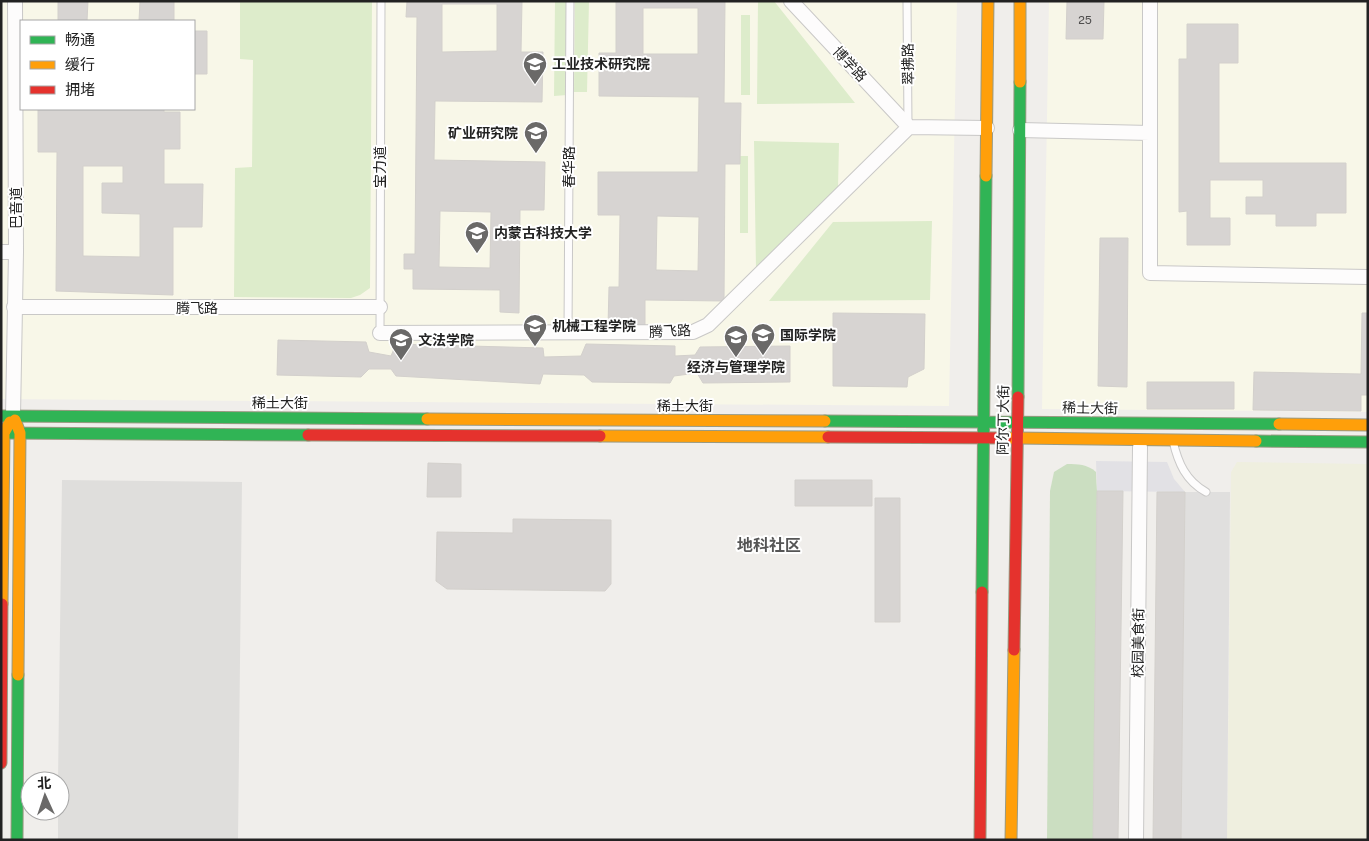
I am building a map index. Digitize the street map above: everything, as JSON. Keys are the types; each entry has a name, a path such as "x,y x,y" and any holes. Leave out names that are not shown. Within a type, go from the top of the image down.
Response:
{"main road":[{"name":"阿尔丁大街","path":"980,840 988,1"},
{"name":"阿尔丁大街","path":"1011,840 1018,438 1020,1"},
{"name":"稀土大街","path":"7,416 1368,425"},
{"path":"1,763 3,433 7,416"},
{"path":"7,416 20,433 17,840"},
{"path":"3,433 1018,438 1368,442"}],"street":[{"name":"巴音道","path":"7,416 10,315 16,252 15,1"},
{"name":"博学路","path":"791,1 908,128"},
{"path":"1150,1 1150,273 1368,277"},
{"path":"908,128 987,128"},
{"name":"腾飞路","path":"380,333 693,332 708,325 908,128"},
{"path":"1020,130 1150,133"},
{"path":"1,252 16,252"},
{"name":"腾飞路","path":"10,315 380,307"},
{"name":"校园美食街","path":"1136,840 1140,447"}],"lane":[{"name":"宝力道","path":"380,333 381,1"},
{"name":"春华路","path":"568,333 570,1"},
{"name":"翠拂路","path":"907,1 908,128"},
{"path":"1173,440 1185,474 1195,486 1206,492"}],"shaded area":[{"name":"内蒙古科技大学","path":"1,1 957,1 949,406 1,399"},
{"path":"1049,1 1368,1 1368,412 1042,409"},
{"path":"1096,461 1167,462 1174,479 1185,492 1097,491"},
{"path":"62,480 242,482 238,840 58,840 58,821 70,821 70,771 58,771"},
{"path":"1185,492 1230,492 1227,840 1181,840"}],"green space":[{"path":"240,1 372,1 370,288 360,295 351,298 234,297 235,168 252,167 253,60 240,59"},
{"path":"555,1 568,1 567,95 554,96"},
{"path":"575,1 589,1 587,92 574,92"},
{"path":"758,1 774,1 855,103 757,104"},
{"path":"741,15 750,15 750,95 741,95"},
{"path":"754,141 839,143 838,188 756,269"},
{"path":"740,156 748,156 748,233 740,233"},
{"path":"932,221 930,300 769,301 833,222"},
{"path":"1237,462 1368,464 1368,840 1227,840 1231,472"},
{"path":"1067,464 1079,464 1096,472 1093,840 1047,840 1050,491 1054,472"}],"building":[{"path":"58,1 88,1 87,20 58,20"},
{"path":"140,1 174,1 174,20 139,20"},
{"path":"407,1 522,1 521,52 543,52 542,102 435,101 434,160 545,162 544,210 520,210 519,313 500,312 500,290 413,289 413,269 404,269 404,254 415,254 417,17 406,17","holes":["442,4 497,4 497,51 442,52","440,211 491,212 490,268 439,267"]},
{"path":"616,1 725,1 724,103 741,103 740,164 725,164 724,301 645,300 645,327 608,327 609,287 619,287 620,215 598,215 598,172 698,172 699,97 599,96 599,53 616,53","holes":["643,8 698,8 698,54 643,54","657,216 699,217 698,271 656,270"]},
{"path":"1067,1 1104,1 1103,39 1066,39"},
{"path":"1187,24 1238,24 1238,63 1219,63 1219,163 1346,163 1346,213 1316,213 1316,226 1276,226 1276,214 1246,214 1246,197 1263,197 1263,180 1210,180 1210,218 1230,218 1230,245 1187,245 1187,211 1179,212 1179,59 1187,59"},
{"path":"195,31 207,31 207,74 195,74"},
{"path":"38,110 164,110 164,112 180,112 180,149 164,149 164,184 203,184 202,227 173,227 173,295 56,291 57,152 38,152","holes":["83,166 123,166 123,183 102,183 102,213 140,214 140,257 83,256"]},
{"path":"1100,238 1128,238 1127,387 1098,386"},
{"path":"833,313 925,314 924,369 908,377 907,387 833,386"},
{"path":"1362,313 1368,313 1368,395 1361,395 1361,411 1253,410 1254,372 1361,374"},
{"path":"278,340 366,342 369,352 391,356 396,344 543,348 544,357 581,356 586,344 675,346 675,356 695,355 700,347 790,346 790,382 703,383 697,373 674,376 670,383 592,382 584,375 543,374 540,384 396,376 391,369 369,369 361,377 277,375"},
{"path":"1147,382 1234,382 1234,409 1147,409"},
{"path":"428,463 461,464 461,497 427,497"},
{"path":"795,480 872,480 872,506 795,506"},
{"path":"1097,491 1123,491 1118,840 1093,840"},
{"path":"1157,492 1185,492 1181,840 1153,840"},
{"path":"875,498 900,498 900,622 875,622"},
{"path":"513,519 611,520 611,584 605,591 447,589 436,581 437,532 513,533"}],"traffic: fast":[{"path":"1018,397 1020,82"},
{"path":"982,592 986,176"},
{"path":"1,416 427,419"},
{"path":"825,421 1279,424"},
{"path":"1,433 308,435"},
{"path":"1256,441 1368,442"},
{"path":"17,840 18,675"}],"traffic: slow":[{"path":"986,176 988,1"},
{"path":"1020,1 1020,82"},
{"path":"427,419 825,421"},
{"path":"15,420 20,433 18,675"},
{"path":"2,604 4,433 10,422"},
{"path":"1279,424 1368,425"},
{"path":"600,436 828,437"},
{"path":"1006,438 1256,441"},
{"path":"1011,840 1014,650"}],"traffic: jam":[{"path":"1014,650 1018,397"},
{"path":"308,435 600,436"},
{"path":"828,437 1006,438"},
{"path":"980,840 982,592"},
{"path":"1,763 2,604"}],"place":[{"name":"工业技术研究院","path":"535,85"},
{"name":"矿业研究院","path":"536,154"},
{"name":"内蒙古科技大学","path":"477,254"},
{"name":"机械工程学院","path":"535,347"},
{"name":"国际学院","path":"763,356"},
{"name":"经济与管理学院","path":"736,358"},
{"name":"文法学院","path":"401,361"}],"district":[{"name":"地科社区","path":"769,545"}]}
